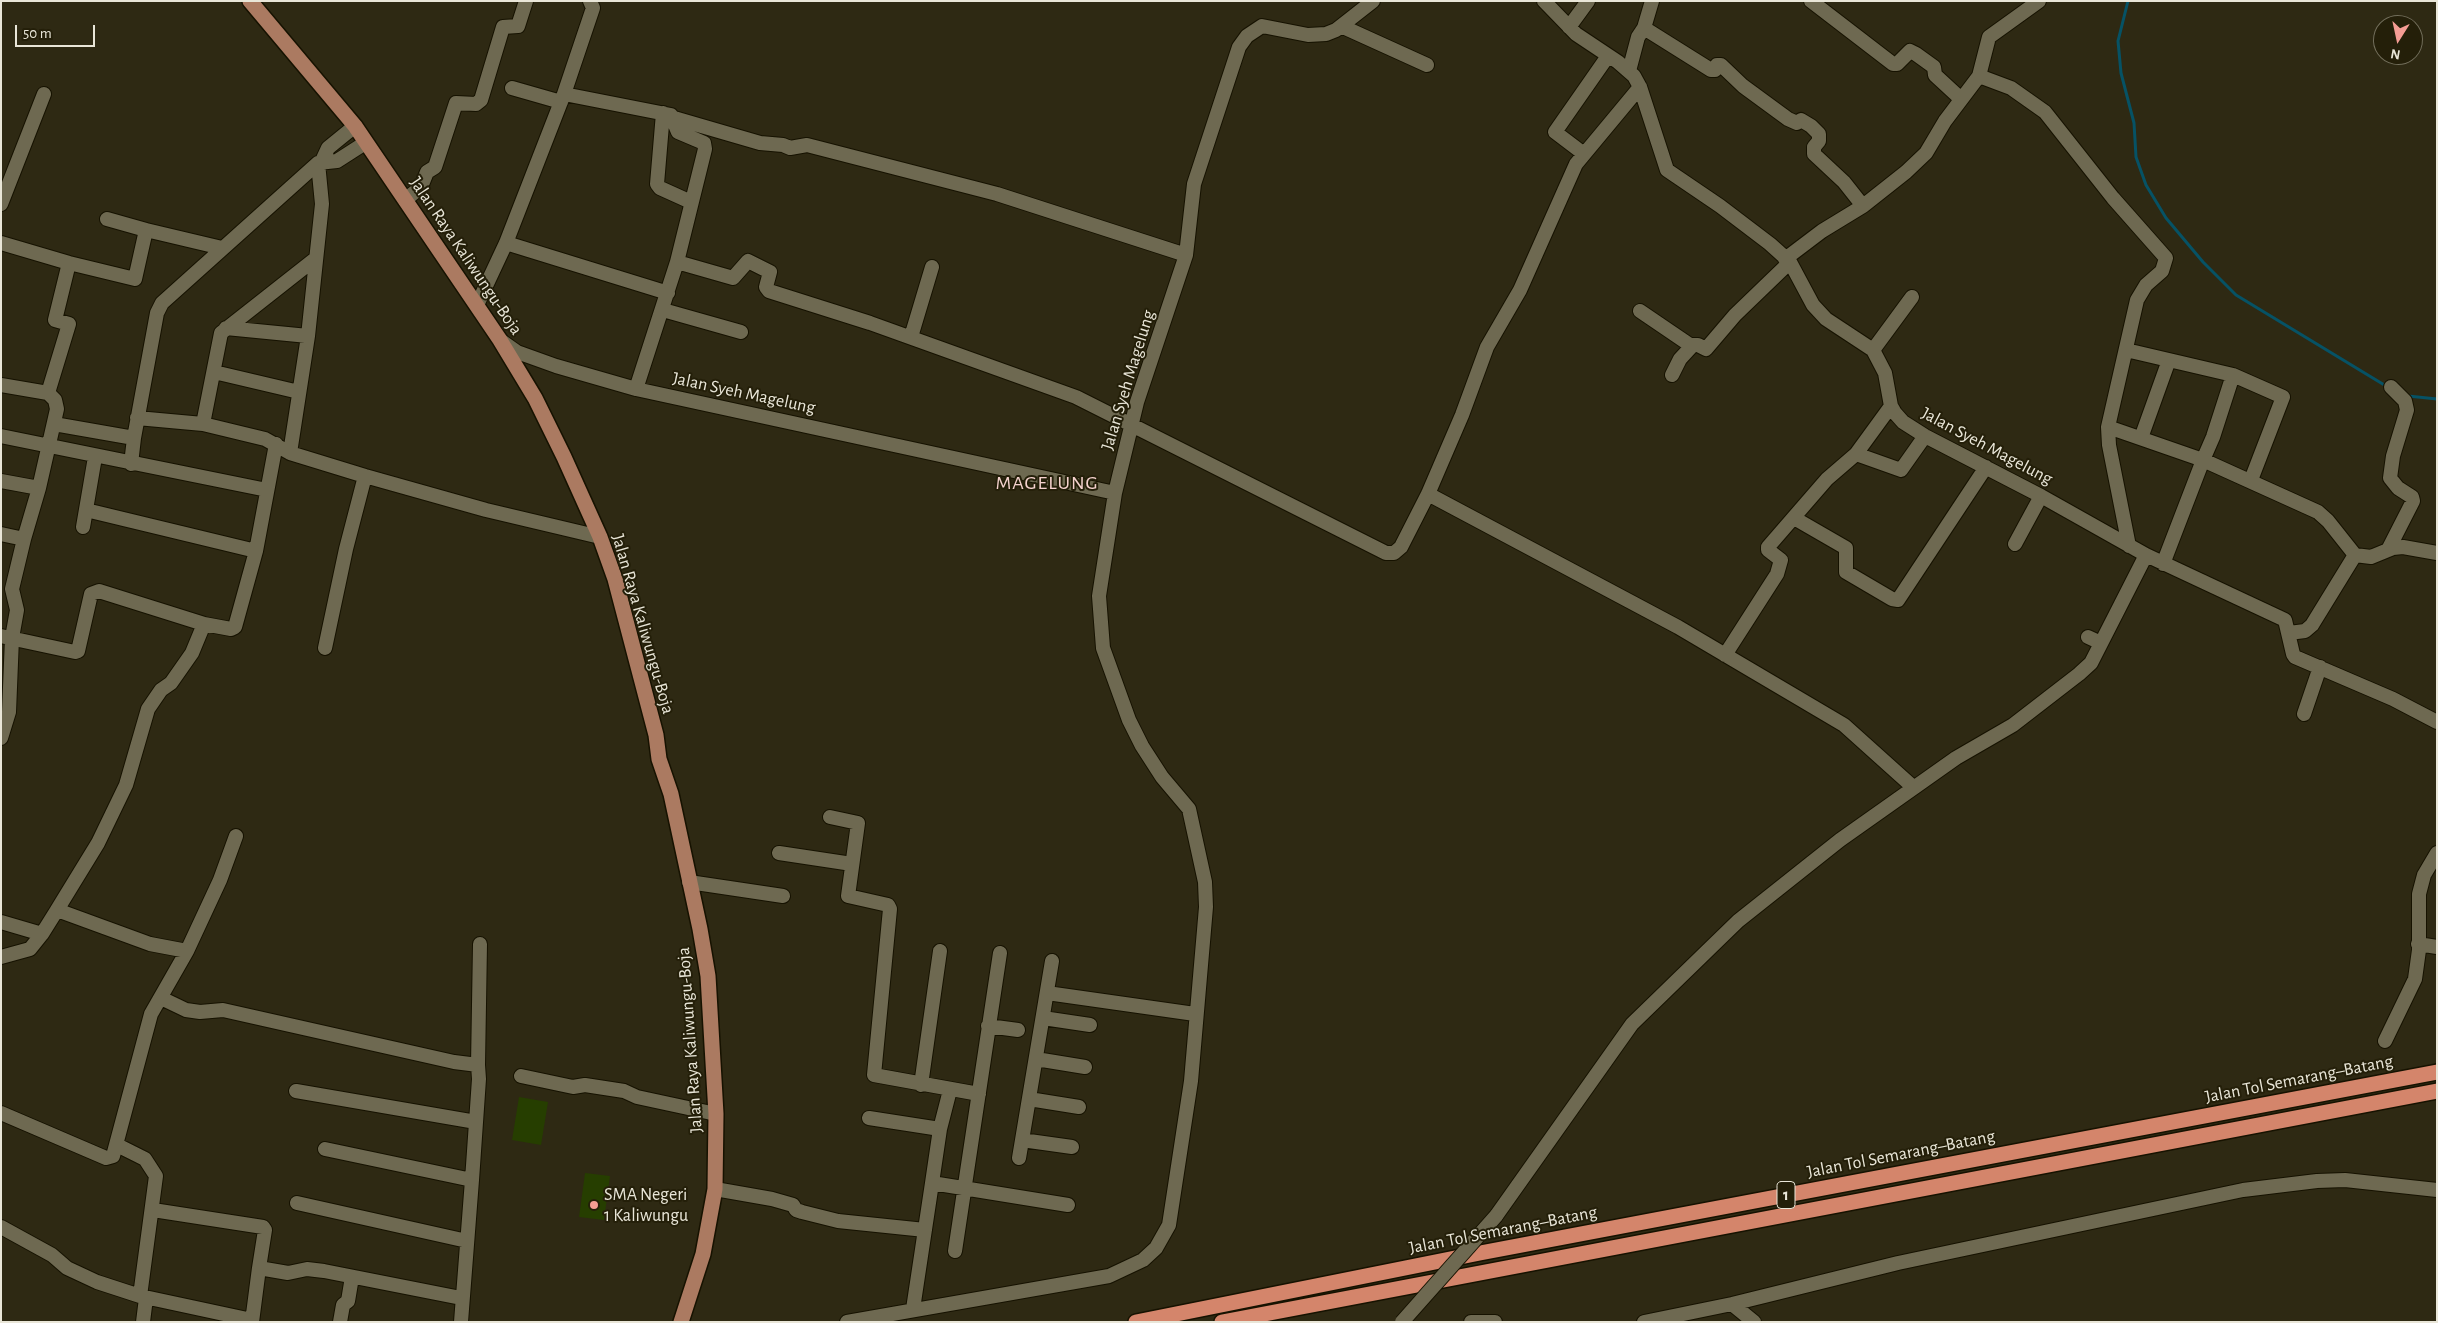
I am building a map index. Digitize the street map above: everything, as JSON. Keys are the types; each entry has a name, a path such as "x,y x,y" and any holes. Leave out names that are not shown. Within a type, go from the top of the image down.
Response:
{"highway":[{"name":"Jalan Tol Semarang–Batang","path":"1136,1322 1489,1252 2437,1072"},
{"name":"Jalan Tol Semarang–Batang","path":"1222,1322 2437,1090"}],"main road":[{"name":"Jalan Raya Kaliwungu-Boja","path":"250,1 355,126 500,340 535,398 600,537 615,578 656,735 659,759 671,794 708,976 716,1114 715,1189 703,1254 682,1322"}],"street":[{"path":"405,200 421,187 427,172 435,167 456,103 476,104 481,100 503,28 518,26 526,1"},
{"path":"477,305 506,243 562,98 593,8 590,1"},
{"name":"Jalan Syeh Magelung","path":"500,340 517,352 556,366 636,389 1115,493 1131,426 1152,354 1169,312 1186,255 1194,184 1232,66 1242,42 1262,26 1316,36 1331,32 1373,1"},
{"path":"1544,1 1581,38 1630,71 1640,87 1667,170 1720,206 1788,260 1818,312 1832,324 1873,350 1912,297"},
{"path":"1569,27 1588,1"},
{"path":"1811,1 1893,64 1897,64 1910,51 1916,54 1934,67 1935,74 1961,100"},
{"path":"1672,375 1680,359 1692,346 1698,345 1704,350 1708,349 1736,315 1788,260 1822,230 1863,206 1926,153 1979,76 1989,37 2039,1"},
{"path":"1630,71 1638,37 1644,28 1647,4"},
{"path":"1341,26 1427,65"},
{"path":"1644,28 1711,70 1715,70 1716,65 1721,65 1743,86 1788,119 1797,122 1801,120 1811,126 1819,134 1819,141 1814,147 1814,154 1844,182 1863,206"},
{"path":"1584,154 1555,132 1608,56"},
{"path":"1979,76 2011,88 2045,112 2166,258 2165,267 2146,285 2137,300 2108,427 2109,445 2129,546"},
{"path":"677,262 733,278 748,261 770,272 766,287 770,291 910,337 1076,397 1386,553 1394,553 1401,547 1428,494 1462,415 1487,347 1520,290 1576,164 1640,87"},
{"path":"512,88 668,115 760,143 783,145 790,148 807,145 997,194 1186,255"},
{"path":"1,204 44,94"},
{"path":"636,389 668,294 705,146 704,143 678,132 668,115"},
{"path":"668,115 657,184 660,188 691,202"},
{"path":"131,464 137,418 159,307 222,248 320,162 328,148 355,126"},
{"path":"320,162 338,161 365,142"},
{"path":"290,453 308,336 322,204 320,162"},
{"path":"107,219 222,248"},
{"path":"1,243 69,263 135,279 146,230"},
{"path":"506,243 668,294"},
{"path":"203,424 220,335 226,328 315,259"},
{"path":"48,393 70,324 55,320 69,263"},
{"path":"910,337 932,267"},
{"path":"662,310 741,332"},
{"path":"1640,311 1692,346"},
{"path":"226,328 308,336"},
{"name":"Jalan Syeh Magelung","path":"1873,350 1885,373 1895,413 1904,422 1925,436 2041,496 2146,556 2285,620 2293,654 2393,699 2437,722"},
{"path":"2126,350 2233,375 2283,397 2251,480"},
{"path":"2141,438 2169,360"},
{"path":"214,372 300,392"},
{"path":"2163,564 2213,437 2233,375"},
{"path":"1,385 48,393 56,403 54,424 40,488 7,588 17,610 6,637 6,679 9,712 1,738"},
{"path":"2388,550 2413,500 2412,497 2398,488 2390,478 2393,456 2407,410 2405,400 2396,392"},
{"path":"1725,655 1777,574 1781,560 1768,548 1827,479 1856,454 1892,406"},
{"path":"137,418 203,424 265,439 290,453 365,476 486,510 600,537"},
{"path":"54,424 134,438"},
{"path":"2108,427 2203,460 2251,480 2318,512 2355,555 2371,557 2388,550 2403,547 2437,554"},
{"path":"1,436 95,457 267,490"},
{"path":"1856,454 1901,470 1925,436"},
{"path":"6,637 75,652 78,651 94,592 103,592 204,624 226,628 236,627 256,551 276,444"},
{"path":"83,527 95,457"},
{"path":"1794,518 1846,548 1845,572 1892,599 1898,600 1986,467"},
{"path":"325,648 346,549 365,476"},
{"path":"1,481 40,488"},
{"path":"847,1322 913,1309 1091,1280 1128,1269 1156,1248 1168,1226 1173,1206 1183,1120 1190,1081 1206,907 1203,871 1189,809 1162,776 1142,746 1129,720 1103,648 1099,596 1115,493"},
{"path":"1428,494 1725,655 1844,725 1913,787"},
{"path":"2015,544 2041,496"},
{"path":"86,510 256,551"},
{"path":"1,534 24,539"},
{"path":"2289,634 2305,630 2312,625 2355,555"},
{"path":"1402,1322 1496,1216 1632,1024 1714,942 1840,840 1913,787 1989,738 2013,725 2088,666 2146,556"},
{"path":"1,958 30,949 42,934 98,843 126,785 148,709 161,690 171,683 192,653 204,624"},
{"path":"2088,637 2101,643"},
{"path":"2304,714 2320,667"},
{"path":"830,816 858,824 848,896 850,899 888,905 890,909 874,1075 979,1094"},
{"path":"1,1113 106,1158 113,1156 152,1009 161,998 187,951 220,880 236,836"},
{"path":"2385,1041 2415,978 2419,894 2424,875 2437,852"},
{"path":"779,853 852,864"},
{"path":"689,882 783,896"},
{"path":"57,910 150,944 187,951"},
{"path":"1,922 42,934"},
{"path":"461,1322 476,1122 480,944"},
{"path":"2418,944 2437,947"},
{"path":"921,1085 940,951"},
{"path":"955,1251 1000,953"},
{"path":"1019,1158 1052,961"},
{"path":"1047,993 1195,1014"},
{"path":"161,998 186,1010 200,1012 222,1010 444,1060 478,1065"},
{"path":"1043,1018 1090,1025"},
{"path":"988,1026 1018,1030"},
{"path":"1036,1059 1085,1067"},
{"path":"522,1076 574,1087 585,1085 624,1091 637,1097 716,1114"},
{"path":"913,1309 940,1129 950,1090"},
{"path":"296,1091 476,1122"},
{"path":"1029,1099 1079,1107"},
{"path":"869,1118 940,1129"},
{"path":"1022,1140 1072,1147"},
{"path":"116,1146 145,1159 154,1170 156,1176 143,1297 143,1322"},
{"path":"325,1149 472,1180"},
{"path":"1644,1322 1732,1304 1898,1263 2243,1190 2317,1181 2344,1180 2437,1190"},
{"path":"932,1183 1068,1204"},
{"path":"715,1189 772,1199 793,1205 796,1210 802,1212 838,1221 925,1230"},
{"path":"297,1203 382,1220 467,1241"},
{"path":"1,1227 52,1255 67,1268 97,1282 143,1297 252,1321 265,1230 263,1227 153,1210"},
{"path":"259,1268 288,1273 314,1270 462,1298"},
{"path":"340,1322 343,1305 348,1301 352,1277"},
{"path":"1732,1304 1754,1322"},
{"path":"1471,1322 1495,1322"}],"green space":[{"path":"519,1097 548,1102 541,1145 512,1140"},
{"path":"585,1173 610,1176 604,1220 579,1217"}],"waterway":[{"path":"2128,1 2118,41 2121,73 2134,123 2136,157 2146,185 2166,218 2203,262 2236,295 2386,386"},
{"path":"2408,396 2437,399"}],"place":[{"name":"SMA Negeri 1 Kaliwungu","path":"594,1205"}],"district":[{"name":"MAGELUNG","path":"1047,483"}]}
